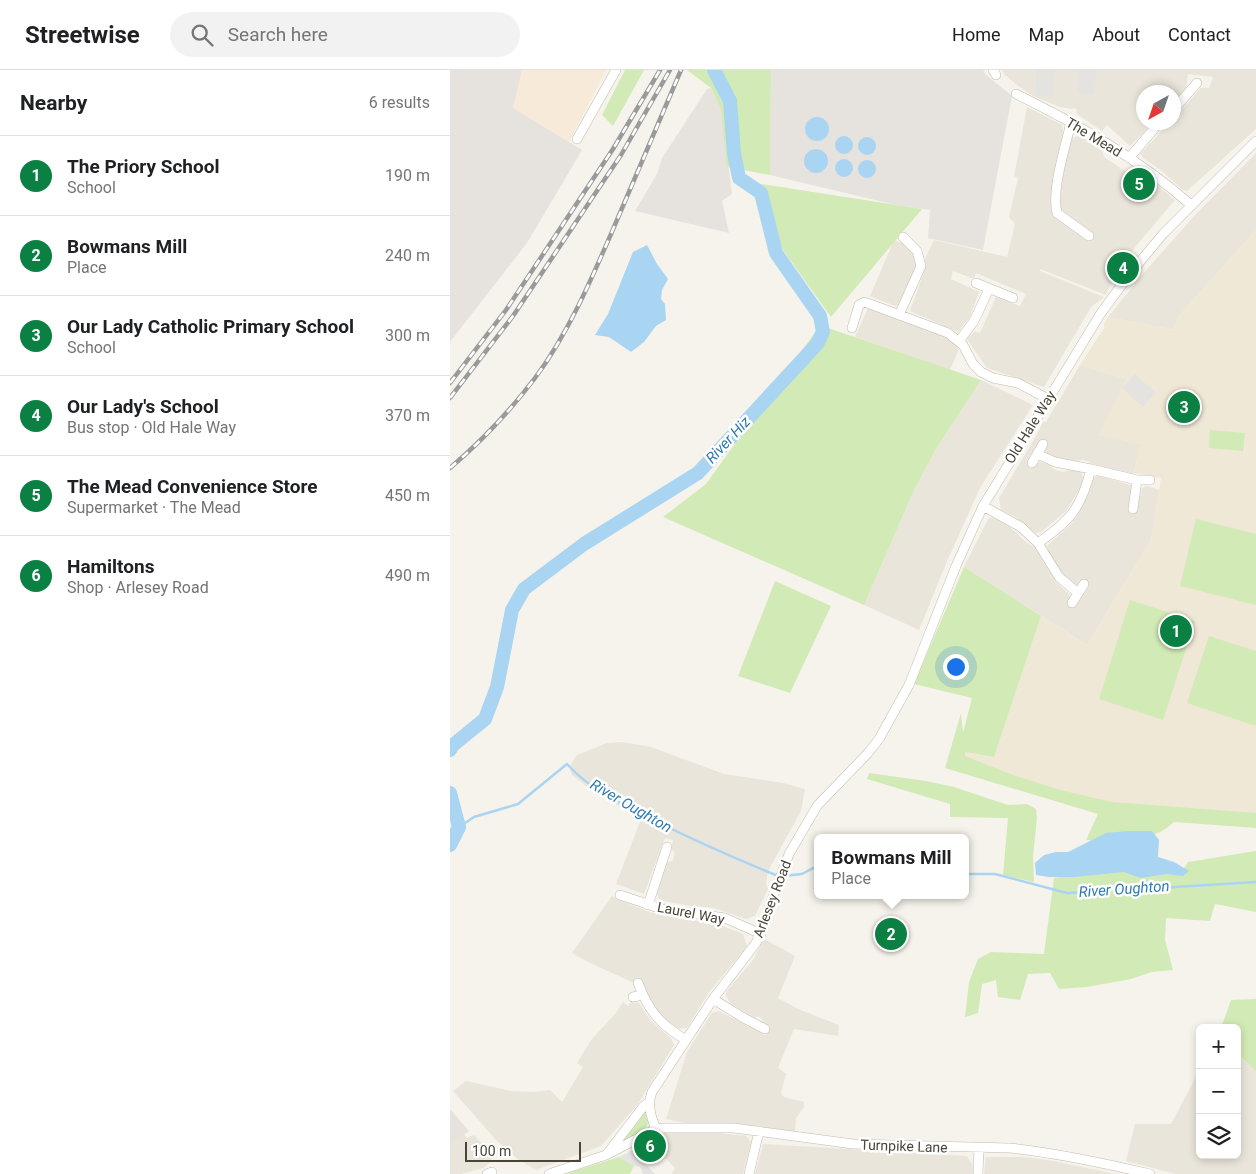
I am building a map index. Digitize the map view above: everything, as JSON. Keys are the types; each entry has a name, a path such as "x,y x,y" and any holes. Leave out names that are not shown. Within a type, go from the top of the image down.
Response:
{"street":[{"path":"577,139 616,70"},
{"path":"1181,101 1197,84"},
{"name":"The Mead","path":"1016,94 1071,122 1129,158 1152,173 1191,205"},
{"path":"1071,122 1061,164 1055,205 1057,213 1089,236"},
{"path":"1129,158 1153,130"},
{"name":"Old Hale Way","path":"868,753 879,739 909,685 956,566 983,506 1101,313 1158,240 1256,141"},
{"path":"899,315 920,266 917,251 903,237"},
{"path":"976,283 1014,298"},
{"path":"958,341 974,321 989,289"},
{"path":"852,328 859,304 864,302 942,331 958,341 966,350 973,364 981,372 993,378 1018,383 1048,399"},
{"path":"1032,462 1043,444"},
{"path":"1037,454 1055,462 1138,480 1150,480"},
{"path":"1038,543 1064,524 1074,512 1085,491 1091,469"},
{"path":"1133,509 1138,480"},
{"path":"983,506 1021,527 1038,543 1058,578 1078,593"},
{"path":"1072,603 1084,584"},
{"name":"Arlesey Road","path":"606,1155 643,1107 650,1101 652,1092 713,999 761,934 789,854 817,806 868,753"},
{"name":"Laurel Way","path":"648,905 667,847"},
{"name":"Laurel Way","path":"620,895 648,905 691,914 725,918 761,934"},
{"path":"638,983 651,1011 660,1023 686,1040"},
{"path":"633,998 643,995"},
{"path":"713,999 765,1029"},
{"path":"549,1174 606,1155 656,1129 650,1109 650,1101"},
{"name":"Turnpike Lane","path":"656,1129 696,1127 759,1131 853,1144 1034,1150 1150,1174"},
{"path":"750,1174 759,1131"},
{"path":"978,1174 979,1148"}],"shaded area":[{"path":"450,70 522,70 513,108 582,150 527,243 450,342"},
{"path":"522,70 606,70 569,142 513,108"},
{"path":"771,70 983,70 985,74 1012,96 983,250 928,238 930,210 896,205 770,175"},
{"path":"1002,70 1256,70 1256,129 1187,191 1183,190 1140,154 1162,130 1181,130 1181,110 1201,88 1209,88 1213,77 1188,74 1186,89 1181,94 1181,85 1136,85 1136,130 1146,130 1130,146 1107,125 1102,131 1077,114 1076,108 1060,107 1033,96 1005,75"},
{"path":"1036,70 1054,70 1053,96 1036,96"},
{"path":"1078,70 1096,70 1095,94 1077,93"},
{"path":"711,88 721,110 732,194 722,201 729,233 635,211 657,174 662,158 707,89"},
{"path":"1027,107 1062,125 1063,131 1073,138 1080,135 1102,149 1104,157 1128,173 1130,170 1149,184 1152,181 1175,200 1119,266 1106,295 1040,269 1040,271 1104,297 1091,307 1044,387 987,368 967,339 975,331 980,333 996,297 1020,306 1026,294 976,273 974,279 953,271 951,279 979,292 970,317 958,332 910,311 925,269 925,259 934,240 1007,257 1015,224 1009,217 1018,178 1014,176"},
{"path":"1256,153 1256,230 1178,317 1174,330 1108,317 1197,213"},
{"path":"1256,230 1256,823 1205,821 956,771 959,751 994,757 1041,616 1087,645 1151,540 1161,478 1134,473 1140,444 1098,435 1127,379 1080,365 1104,328 1108,317 1174,330 1178,317"},
{"path":"894,240 909,246 916,258 916,266 899,305 895,306 870,296"},
{"path":"869,306 943,335 953,342 959,349 950,370 855,337"},
{"path":"1080,365 1127,379 1099,435 1141,444 1133,475 1094,466 1090,462 1082,460 1077,461 1053,457 1046,453 1044,441 1040,441 1027,460 1029,465 1033,466 1040,462 1063,472 1070,470 1081,472 1083,477 1082,485 1066,511 1041,532 1036,533 1015,517 1001,510 999,498 1043,422 1046,422"},
{"path":"1135,374 1156,393 1143,407 1122,388"},
{"path":"981,380 1033,405 980,488 919,630 864,605 914,490 936,449"},
{"path":"1098,475 1132,487 1128,509 1132,513 1137,510 1142,488 1147,486 1159,490 1151,540 1087,645 964,567 988,519 993,517 1009,526 1034,547 1055,581 1070,595 1073,607 1075,607 1088,588 1088,583 1081,581 1075,586 1069,583 1058,566 1053,563 1047,546 1071,524 1089,493 1094,478"},
{"path":"622,742 651,747 724,774 783,783 805,789 801,811 768,871 766,884 768,889 755,916 746,919 714,908 659,900 657,890 667,862 673,861 675,852 671,849 673,840 665,838 644,894 616,884 641,819 594,792 572,775 570,770 572,762 577,755 607,743"},
{"path":"612,896 649,912 680,919 712,922 743,934 747,947 709,992 687,1028 679,1029 661,1017 651,1002 642,981 634,983 572,953"},
{"path":"764,939 795,956 778,998 798,1009 839,1025 838,1036 794,1029 778,1068 786,1074 781,1092 782,1095 804,1102 804,1107 796,1118 795,1133 689,1124 666,1119 687,1052 712,1013 719,1011 765,1035 770,1026 758,1016 755,1018 731,1004 726,996 726,992 753,960"},
{"path":"623,1002 628,1006 631,1002 639,1003 651,1021 671,1038 674,1045 638,1104 601,1146 536,1170 519,1160 496,1140 453,1091 466,1081 511,1091 534,1092 550,1090 562,1102 583,1067 577,1063 591,1040 615,1014"},
{"path":"1241,1058 1256,1068 1256,1174 1176,1174 1126,1161 1135,1124 1171,1124 1196,1077 1196,1159 1241,1159"},
{"path":"450,1109 469,1131 450,1144"},
{"path":"666,1133 719,1133 746,1136 751,1142 743,1174 672,1174 675,1168 659,1151 654,1137"},
{"path":"464,1134 467,1138 474,1135 493,1156 491,1162 483,1168 461,1174 450,1174 450,1144"},
{"path":"763,1144 967,1156 972,1164 973,1174 755,1174"},
{"path":"637,1148 644,1158 642,1161 655,1174 643,1174 640,1167 634,1166 619,1157"},
{"path":"986,1157 1022,1157 1048,1160 1116,1174 984,1174"}],"green space":[{"path":"625,70 644,70 613,126 602,115"},
{"path":"687,70 771,70 770,175 727,167 721,110 711,88"},
{"path":"755,183 922,209 831,317 783,250"},
{"path":"819,327 828,328 981,380 936,449 914,490 864,605 663,517 706,484"},
{"path":"1210,430 1245,433 1243,451 1209,448"},
{"path":"1196,519 1256,534 1256,605 1180,586"},
{"path":"964,567 1041,616 994,757 965,752 965,756 1013,775 1060,790 1112,802 1256,813 1256,828 1174,822 1154,835 1143,838 1121,841 1086,840 1098,814 945,768 961,713 963,733 972,698 914,684"},
{"path":"775,581 831,606 790,693 738,676"},
{"path":"1130,600 1195,621 1163,720 1099,699"},
{"path":"1209,636 1256,651 1256,726 1187,703"},
{"path":"869,773 954,787 1008,805 1027,804 1036,809 1037,818 1033,856 1034,882 1003,875 1008,818 950,817 950,804 867,779"},
{"path":"1256,851 1256,912 1215,904 1210,921 1166,918 1165,940 1173,970 1152,972 1131,979 1087,987 1059,989 1050,973 1028,974 1020,1000 998,997 996,980 982,984 978,1013 965,1017 969,982 978,959 991,952 1044,954 1054,878 1110,867 1182,871 1188,862"},
{"path":"1256,999 1256,1071 1241,1057 1241,1024 1222,1024 1231,1000"},
{"path":"644,1112 648,1122 644,1130 626,1141 623,1139"},
{"path":"619,1157 634,1166 630,1174 565,1174"}],"water":[{"path":"817,117 826,120 829,129 826,138 817,141 808,138 805,129 808,120"},
{"path":"840,136 848,136 853,141 851,152 840,154 835,149 835,141"},
{"path":"863,137 871,137 876,142 874,153 863,155 858,150 858,142"},
{"path":"816,149 824,153 828,161 824,169 816,173 808,169 804,161 808,153"},
{"path":"844,159 850,162 853,168 850,174 844,177 838,174 835,168 838,162"},
{"path":"867,160 873,163 876,169 873,175 867,178 861,175 858,169 861,163"},
{"path":"647,245 668,279 662,290 661,299 665,304 666,320 656,326 644,342 631,352 609,337 595,335 608,314 633,252"},
{"path":"1152,831 1159,840 1158,857 1174,862 1189,871 1183,876 1166,874 1141,878 1124,872 1074,877 1036,875 1035,863 1044,855 1068,852 1106,833"}],"waterway":[{"name":"River Hiz","path":"450,750 453,745 485,719 497,687 512,610 524,589 584,544 698,473 817,344 823,332 820,316 776,253 761,193 739,178 734,153 730,101 714,70"},
{"name":"River Oughton","path":"459,827 474,817 518,804 567,764 591,785 635,811 706,845 778,876"},
{"name":"River Hiz","path":"450,793 459,827 450,845"},
{"name":"River Oughton","path":"783,876 802,874 814,868"},
{"name":"River Oughton","path":"969,874 995,874 1067,893 1089,892 1106,888 1142,889 1256,882"}],"railway":[{"path":"450,383 506,310 613,149 660,70"},
{"path":"450,398 513,316 621,155 670,70"},
{"path":"450,468 516,402 559,342 597,266 681,70"}],"place":[{"name":"The Mead Convenience Store","path":"1139,184"},
{"name":"Our Lady's School","path":"1123,268"},
{"name":"Our Lady Catholic Primary School","path":"1184,407"},
{"name":"The Priory School","path":"1176,631"},
{"name":"Bowmans Mill","path":"891,934"},
{"name":"Hamiltons","path":"650,1146"}]}
